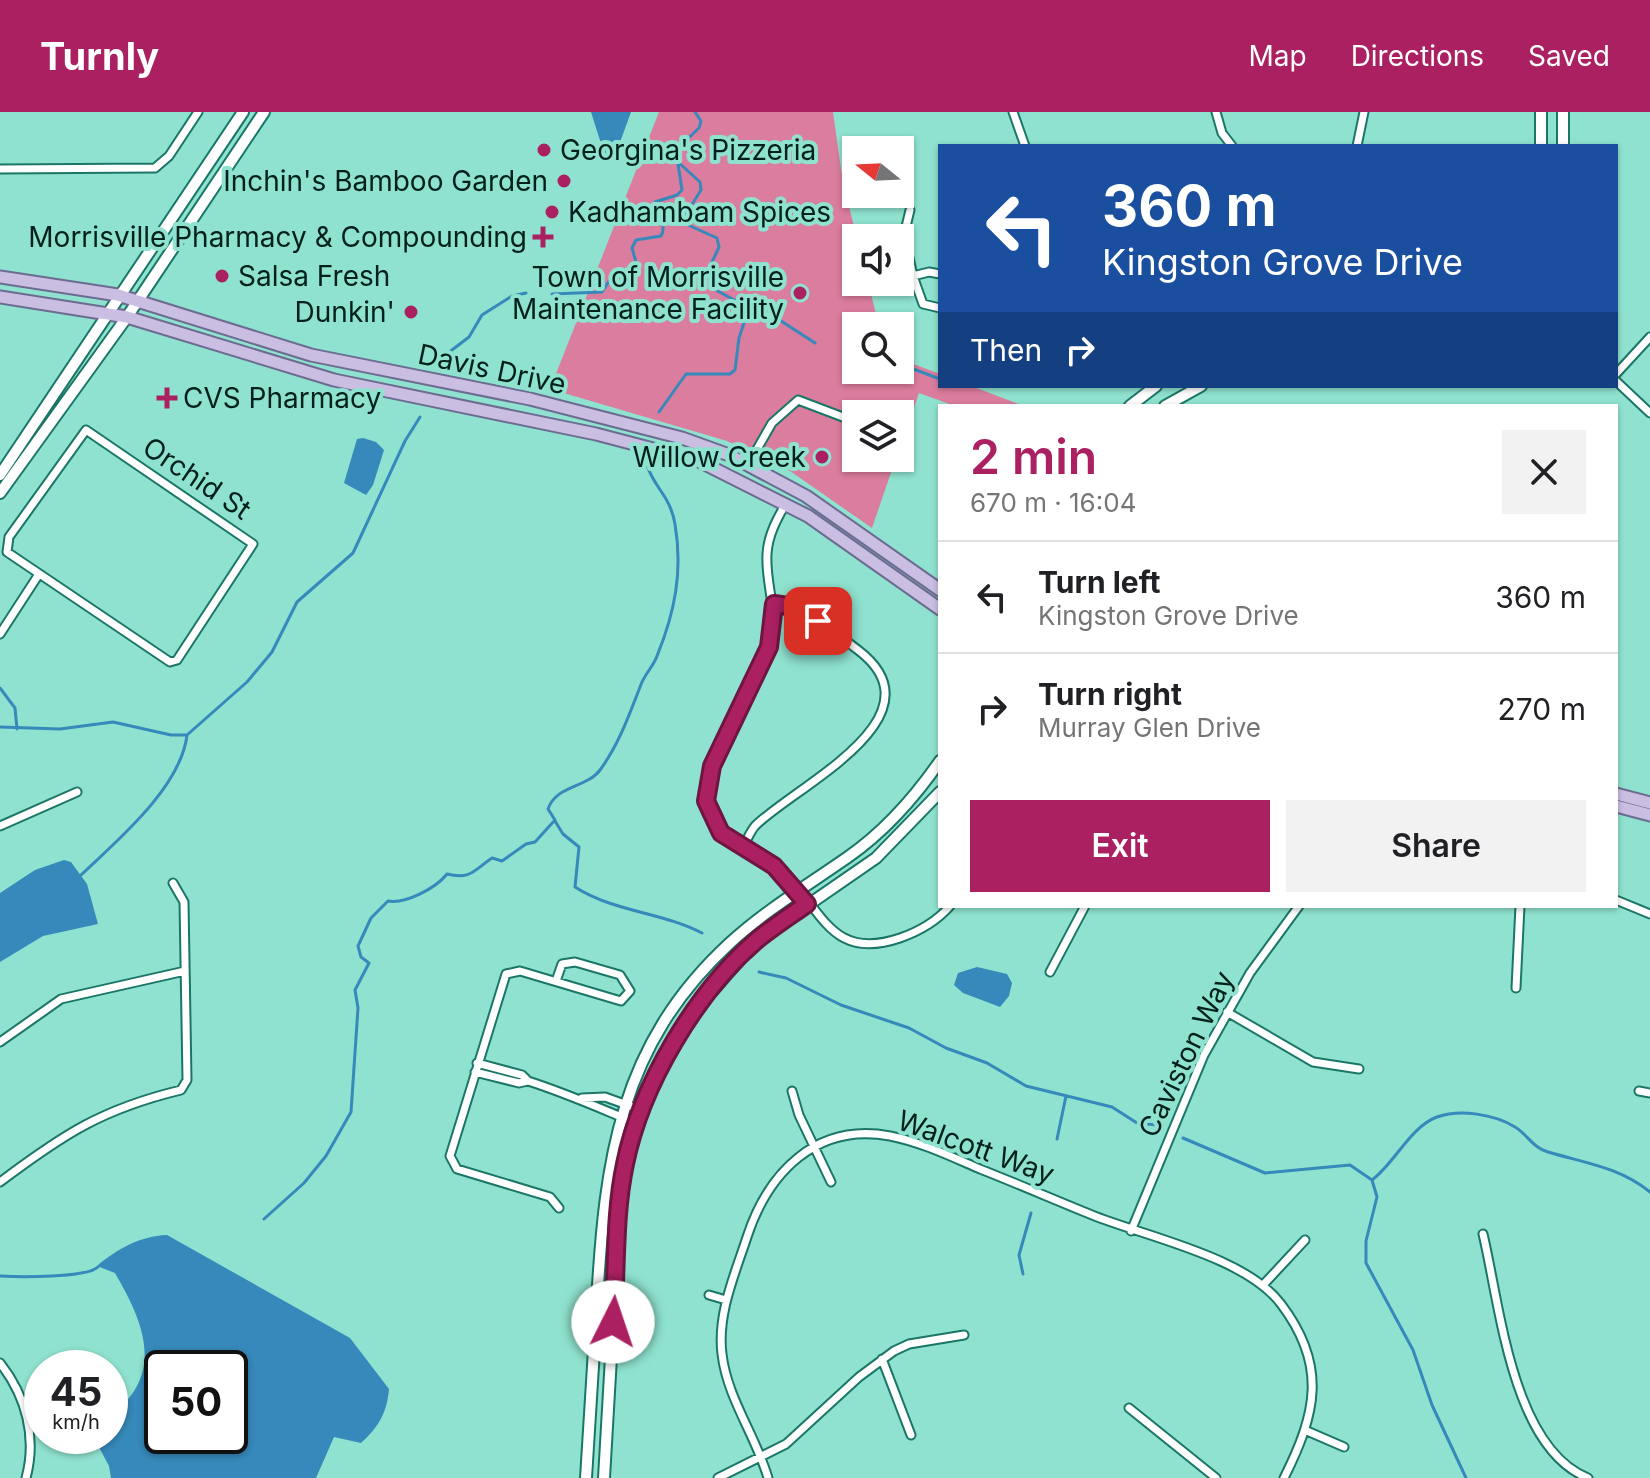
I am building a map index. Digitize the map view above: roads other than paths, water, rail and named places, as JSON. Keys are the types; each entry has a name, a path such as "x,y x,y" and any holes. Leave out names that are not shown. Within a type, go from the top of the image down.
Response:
{"main road":[{"path":"0,475 243,112"},
{"path":"0,493 127,317 264,112"},
{"path":"1541,112 1541,144"},
{"path":"1563,112 1563,144"},
{"name":"Davis Drive","path":"0,277 118,295 311,355 530,399 657,430 748,465 806,496 938,589"},
{"name":"Davis Drive","path":"0,297 127,317 334,380 662,449 724,471 786,503 938,608"},
{"path":"1169,404 1197,388"},
{"path":"586,1478 603,1207 625,1103 655,1040 700,974 740,935 798,890 851,856 887,824 938,763"},
{"path":"604,1478 620,1202 625,1165 636,1123 666,1056 702,1003 756,941 876,858 938,794"},
{"path":"1618,795 1650,803"},
{"path":"1618,807 1650,815"}],"street":[{"path":"0,169 155,168 169,156 198,112"},
{"path":"1013,112 1024,144"},
{"path":"1216,112 1222,133 1230,144"},
{"path":"1357,144 1364,112"},
{"path":"907,224 910,210"},
{"path":"914,276 929,272 938,274"},
{"path":"914,279 923,304 938,308"},
{"path":"1618,372 1650,337"},
{"path":"1618,383 1650,413"},
{"path":"748,465 772,423 798,400 842,417"},
{"name":"Orchid St","path":"86,430 253,544 177,660 170,662 7,552 9,537 86,430"},
{"path":"786,503 773,528 767,551 774,604 769,647 712,766 706,789 708,813 730,841 774,866 833,931 867,946 915,932 936,921 948,908"},
{"name":"Orchid St","path":"0,529 9,537"},
{"path":"0,634 39,574"},
{"path":"743,847 755,827 828,774 851,751 882,710 887,692 884,677 874,662 803,610 774,604"},
{"path":"0,826 77,792"},
{"path":"0,1182 98,1115 181,1090 187,1080 184,902 173,883"},
{"path":"1618,901 1650,914"},
{"path":"1050,972 1084,908"},
{"name":"Caviston Way","path":"1131,1231 1188,1086 1250,973 1298,908"},
{"path":"1516,988 1520,908"},
{"path":"556,981 562,964 575,962 620,975 630,991 625,999 616,1000 515,970 506,974 477,1063 451,1161 457,1169 550,1197 559,1208"},
{"path":"0,1042 61,999 185,971"},
{"path":"1227,1012 1313,1062 1359,1069"},
{"path":"477,1063 522,1075 528,1081 582,1098 590,1105 636,1123"},
{"path":"475,1072 519,1083 528,1081"},
{"path":"792,1091 813,1148 831,1182"},
{"path":"1639,1091 1650,1093"},
{"path":"582,1098 597,1096 641,1110"},
{"name":"Walcott Way","path":"768,1478 723,1363 721,1333 726,1300 761,1199 782,1170 813,1148 853,1135 892,1136 1131,1231 1222,1261 1264,1284 1283,1306 1309,1360 1312,1399 1307,1431 1284,1478"},
{"path":"1483,1234 1519,1394 1533,1425 1565,1466 1588,1478"},
{"path":"1264,1284 1305,1240"},
{"path":"709,1295 726,1300"},
{"path":"718,1478 762,1459 793,1438 882,1359 909,1344 964,1335"},
{"path":"882,1359 911,1435"},
{"path":"0,1363 18,1390 27,1414 31,1456 26,1478"},
{"path":"1129,1408 1216,1478"},
{"path":"1307,1431 1344,1447"},
{"path":"1559,1476 1565,1466"}],"water":[{"path":"591,112 631,112 615,156 604,153"},
{"path":"357,439 376,442 384,450 373,485 366,495 344,483"},
{"path":"64,860 71,862 87,884 98,924 43,936 0,962 0,893 35,870"},
{"path":"977,967 1007,974 1012,983 1009,996 1000,1007 963,993 954,985 958,973"},
{"path":"167,1235 350,1338 389,1389 384,1412 367,1437 361,1443 334,1437 316,1478 111,1478 103,1454 128,1454 128,1398 144,1365 144,1454 248,1454 248,1350 144,1350 141,1329 115,1273 97,1266 129,1244"}],"waterway":[{"path":"659,412 686,374 730,374 735,370 739,338 749,308 714,289 707,273 719,247 717,238 688,225 686,214 701,190 700,182 678,162 677,149 699,128 701,121 695,112"},
{"path":"552,294 602,292 615,272 633,268 636,262 632,248 636,240 661,236 663,232 662,221 653,207 655,202 677,195 682,190 678,164"},
{"path":"445,361 448,353 469,337 482,315 512,296 526,293"},
{"path":"749,308 775,317 815,343"},
{"path":"914,369 938,378"},
{"path":"0,727 60,729 113,722 171,735 187,735 247,682 272,652 297,602 353,553 405,441 420,417"},
{"path":"264,1219 304,1183 326,1156 351,1112 358,1008 355,990 369,963 361,957 358,946 371,918 388,901 412,897 447,874 467,875 492,858 502,861 526,844 535,842 555,820 548,809 552,801 594,776 619,738 663,640 678,575 673,514 647,465"},
{"path":"0,688 15,708 17,729"},
{"path":"81,875 161,793 182,755 187,735"},
{"path":"555,821 563,834 579,847 575,887 606,902 671,920 702,933"},
{"path":"759,972 786,978 841,1005 909,1028 946,1048 987,1063 1026,1086 1112,1107 1137,1123 1157,1125"},
{"path":"1057,1139 1066,1096"},
{"path":"1372,1180 1427,1122 1437,1117 1466,1113 1507,1123 1543,1150 1614,1171 1650,1192"},
{"path":"1183,1138 1265,1173 1350,1165 1372,1180 1377,1197 1366,1241 1366,1263 1413,1350 1432,1405 1466,1478"},
{"path":"1023,1274 1019,1255 1031,1213"},
{"path":"0,1276 67,1275 98,1267"}],"place":[{"name":"Georgina's Pizzeria","path":"544,150"},
{"name":"Inchin's Bamboo Garden","path":"564,181"},
{"name":"Kadhambam Spices","path":"552,212"},
{"name":"Morrisville Pharmacy & Compounding","path":"543,237"},
{"name":"Salsa Fresh","path":"222,276"},
{"name":"Town of Morrisville Maintenance Facility","path":"800,293"},
{"name":"Dunkin'","path":"411,312"},
{"name":"CVS Pharmacy","path":"167,398"},
{"name":"Willow Creek","path":"822,457"}]}
